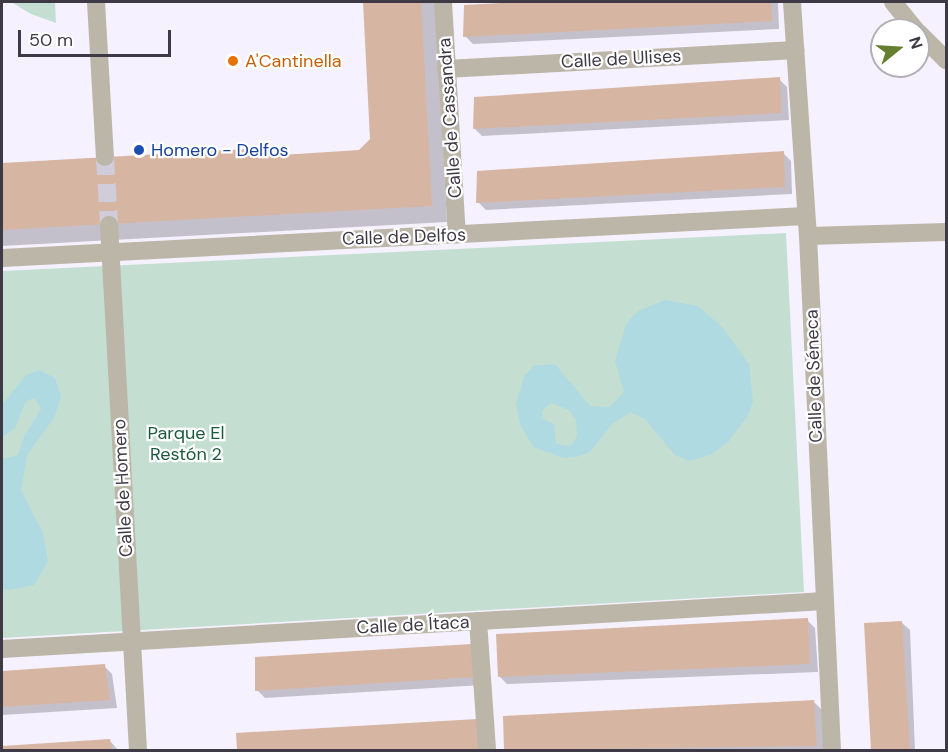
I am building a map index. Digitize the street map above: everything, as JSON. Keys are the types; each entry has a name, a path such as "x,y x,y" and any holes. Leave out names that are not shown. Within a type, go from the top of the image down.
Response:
{"street":[{"path":"96,2 105,157"},
{"name":"Calle de Cassandra","path":"443,2 457,235"},
{"name":"Calle de Séneca","path":"792,2 808,236 831,750"},
{"path":"893,2 906,18"},
{"path":"930,44 946,60"},
{"name":"Calle de Ulises","path":"446,69 795,50"},
{"name":"Calle de Delfos","path":"2,258 806,216"},
{"name":"Calle de Homero","path":"109,225 138,750"},
{"path":"808,236 946,232"},
{"name":"Calle de Ítaca","path":"2,650 825,601"},
{"path":"478,621 487,750"}],"green space":[{"path":"11,2 55,2 56,23 31,14"},
{"name":"Parque El Restón 2","path":"786,233 804,592 2,638 2,271"}],"water":[{"path":"665,300 698,306 723,328 749,364 753,401 749,414 729,441 712,454 690,461 675,455 645,419 631,412 612,424 590,452 576,457 564,458 533,447 520,424 516,404 524,377 533,366 555,364 590,406 610,407 624,392 615,361 626,324 638,311","holes":["551,403 569,410 576,420 577,436 571,446 556,444 554,424 542,419 542,411"]},
{"path":"39,370 55,378 61,397 54,418 27,455 21,490 43,533 48,561 34,585 9,590 2,588 2,459 18,455 24,437 41,409 35,398 26,401 15,428 2,437 2,405 26,375"}],"building":[{"path":"363,2 421,2 432,206 2,230 2,163 248,149 249,157 359,150 370,139"},
{"path":"522,2 771,2 772,21 463,37 464,5"},
{"path":"780,77 781,113 473,129 474,97"},
{"path":"784,151 785,187 476,203 477,171"},
{"path":"808,618 810,664 498,677 496,634"},
{"path":"902,621 910,750 871,750 864,623"},
{"path":"472,644 476,677 255,691 255,657"},
{"path":"105,664 110,700 2,707 2,671"},
{"path":"814,700 817,746 504,750 503,716"},
{"path":"477,719 479,750 237,750 236,733"},
{"path":"110,739 112,750 2,750 2,746"}],"tunnel":[{"path":"105,157 109,225"}],"place":[{"name":"A'Cantinella","path":"233,61"},
{"name":"Homero - Delfos","path":"139,150"}]}
